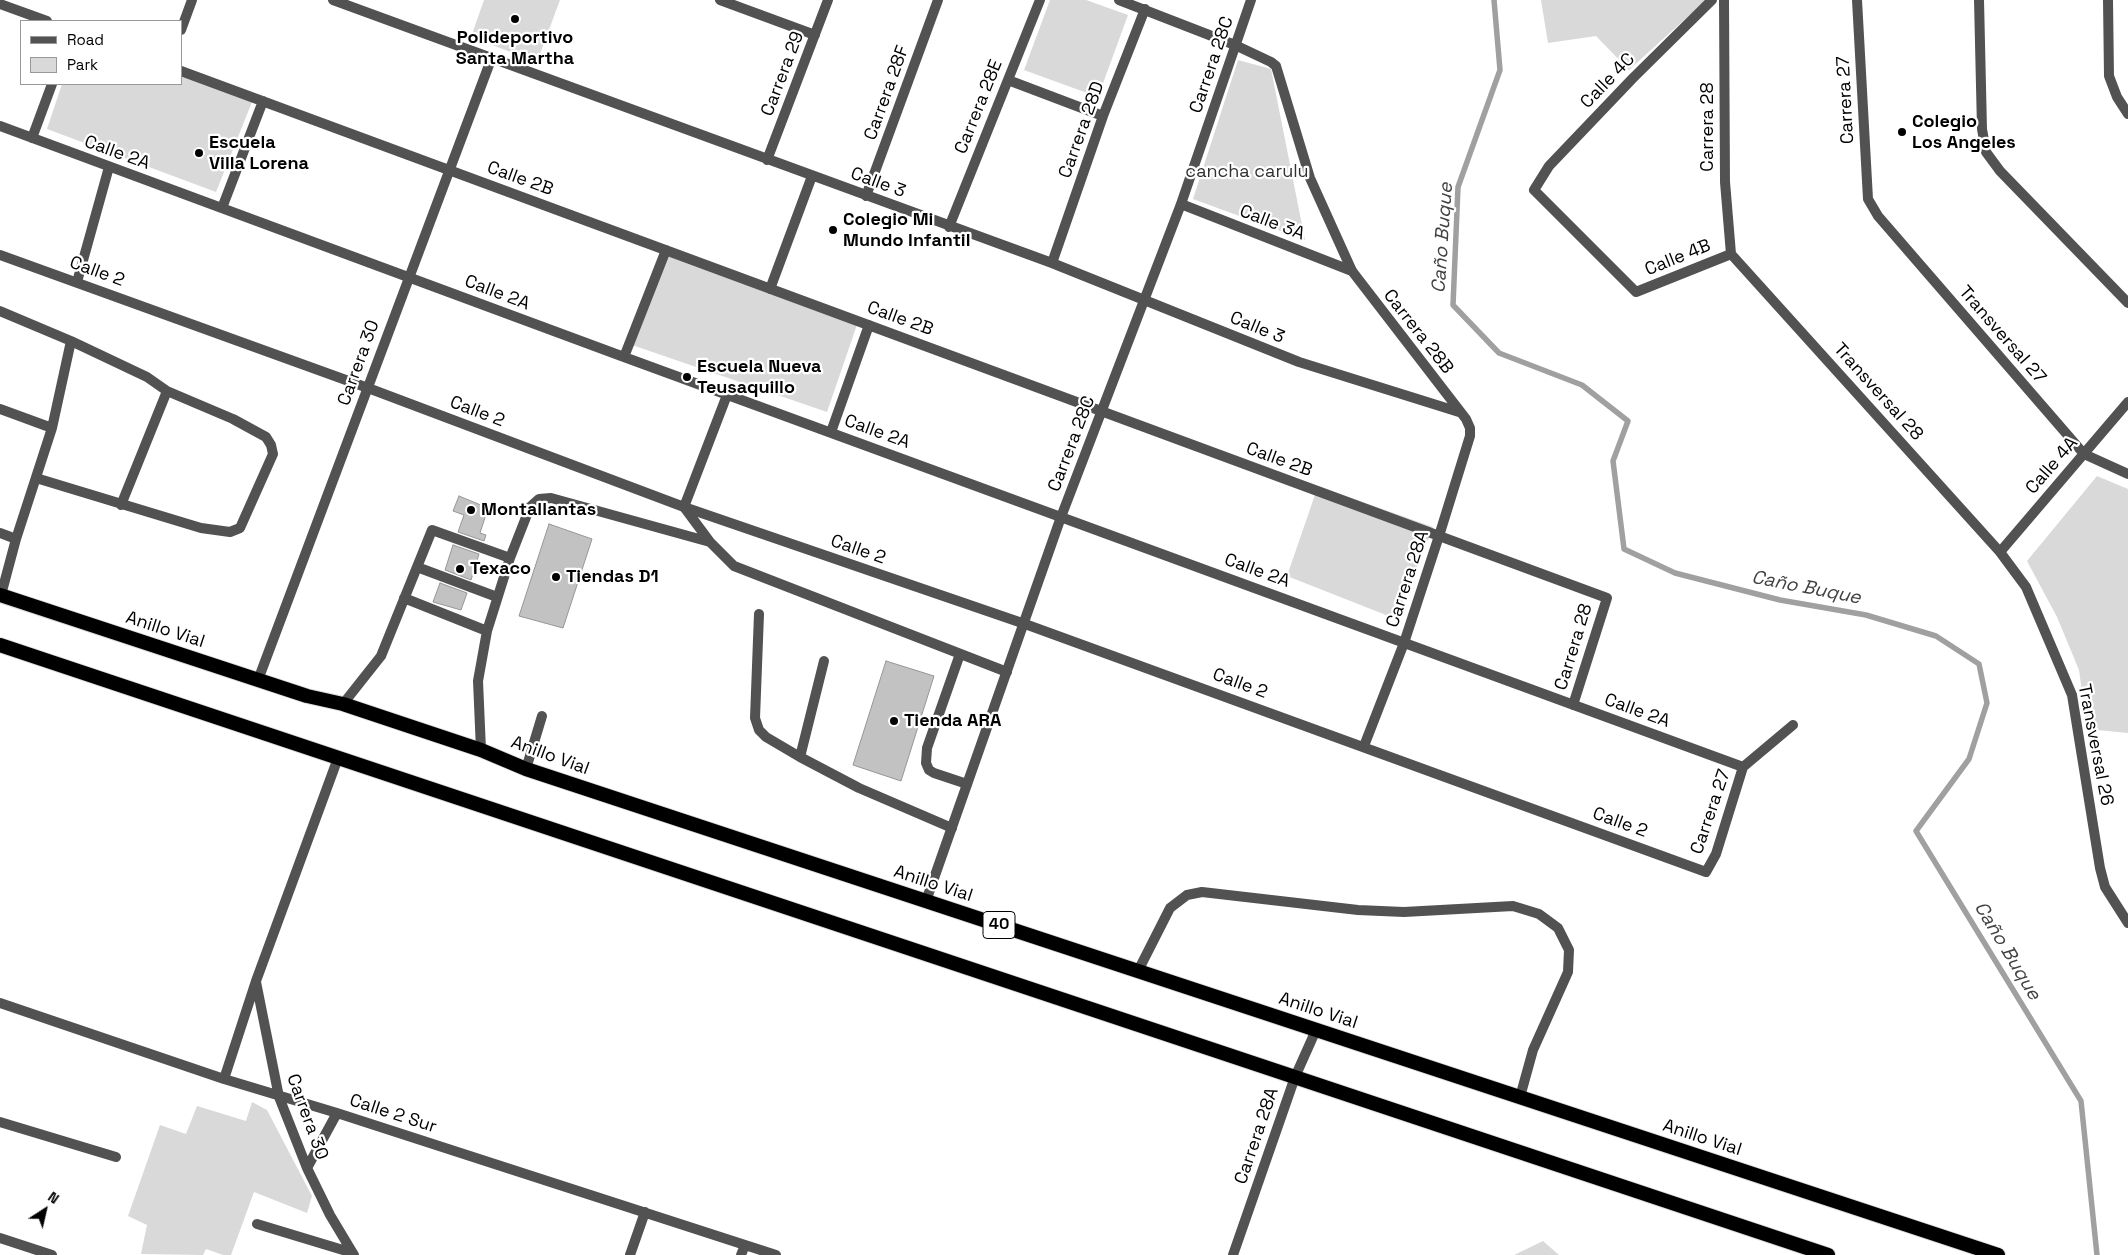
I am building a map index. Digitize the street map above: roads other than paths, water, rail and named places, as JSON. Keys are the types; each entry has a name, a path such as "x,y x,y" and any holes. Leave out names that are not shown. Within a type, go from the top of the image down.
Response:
{"highway":[{"name":"Anillo Vial","path":"0,595 307,696 343,704 481,750 526,769 1998,1255"},
{"path":"0,645 1828,1255"}],"street":[{"path":"182,27 192,0"},
{"name":"Calle 3","path":"333,0 949,227 1052,263 1299,362 1463,415"},
{"path":"720,0 815,35"},
{"name":"Carrera 29","path":"767,160 828,0"},
{"name":"Carrera 28F","path":"866,196 938,0"},
{"name":"Carrera 28E","path":"949,227 1040,0"},
{"name":"Carrera 28B","path":"1120,0 1236,45 1272,62 1278,71 1310,178 1352,271 1463,415"},
{"name":"Carrera 28C","path":"926,901 966,784 1025,624 1061,517 1103,412 1181,204 1251,0"},
{"name":"Calle 4C","path":"1636,292 1534,190 1549,166 1633,78 1712,0"},
{"name":"Carrera 28","path":"1724,0 1725,182 1731,254"},
{"name":"Carrera 27","path":"1857,0 1868,199"},
{"path":"1979,0 1982,129 1986,152 2000,171 2128,303"},
{"path":"2108,0 2109,76 2117,98 2128,114"},
{"path":"0,4 44,20"},
{"name":"Carrera 28D","path":"1052,263 1104,116 1145,9"},
{"name":"Carrera 30","path":"258,680 408,277 492,58"},
{"name":"Calle 2B","path":"182,71 1607,598"},
{"path":"1008,80 1104,116"},
{"path":"32,138 52,85"},
{"path":"222,208 263,101"},
{"name":"Calle 2A","path":"0,126 727,395 1743,767"},
{"path":"77,282 109,167"},
{"path":"770,289 812,176"},
{"name":"Transversal 27","path":"1868,199 1878,216 2084,454 2128,474"},
{"name":"Calle 3A","path":"1181,204 1352,271"},
{"path":"624,357 666,250"},
{"name":"Calle 2","path":"0,254 368,388 684,508 1025,624 1706,872"},
{"name":"Calle 4B","path":"1636,292 1731,254"},
{"name":"Transversal 28","path":"1731,254 2000,552"},
{"path":"0,311 71,341 147,377 167,391 234,419 266,437 271,445 272,454 240,528 230,532 201,528 121,506 36,478"},
{"path":"831,432 869,325"},
{"path":"0,595 52,428 71,341"},
{"path":"121,506 167,391"},
{"path":"727,395 684,508 710,542 734,566 1007,672"},
{"name":"Calle 4A","path":"2000,552 2128,402"},
{"path":"0,409 52,428"},
{"name":"Carrera 28A","path":"1364,746 1404,643 1470,436 1470,428 1463,415"},
{"path":"481,750 478,681 486,631 510,558 530,507 539,499 552,498 710,542"},
{"path":"343,704 381,656 432,530 510,558"},
{"path":"0,533 16,539"},
{"name":"Transversal 26","path":"2000,552 2026,587 2072,695 2100,868 2105,886 2128,923"},
{"path":"417,568 497,597"},
{"path":"404,598 486,631"},
{"name":"Carrera 28","path":"1573,705 1607,598"},
{"path":"759,614 755,718 759,730 766,737 800,757 859,788 952,828"},
{"path":"960,654 927,748 926,763 929,770 934,773 966,784"},
{"path":"800,757 824,661"},
{"path":"526,769 542,716"},
{"name":"Carrera 27","path":"1706,872 1716,854 1743,767 1794,726"},
{"path":"224,1079 256,981 338,758"},
{"path":"1138,971 1170,908 1187,895 1202,892 1316,906 1376,911 1404,912 1513,906 1539,914 1558,928 1568,950 1568,972 1533,1050 1520,1097"},
{"name":"Carrera 30","path":"256,981 279,1097 307,1168 330,1215 354,1254"},
{"name":"Calle 2 Sur","path":"0,1003 279,1097 338,1113 645,1212 743,1250 776,1255"},
{"name":"Carrera 28A","path":"1233,1255 1295,1077 1316,1030"},
{"path":"307,1168 338,1113"},
{"path":"0,1122 116,1157"},
{"path":"630,1255 645,1212"},
{"path":"257,1224 354,1254"},
{"path":"0,1238 52,1255"}],"waterway":[{"name":"Caño Buque","path":"1494,0 1500,70 1458,187 1453,305 1499,353 1582,385 1628,421 1613,461 1624,549 1675,573 1780,600 1866,615 1936,636 1979,664 1987,703 1969,759 1916,831 2081,1101 2097,1255"}],"place":[{"name":"Polideportivo Santa Martha","path":"515,19"},
{"name":"Colegio Los Angeles","path":"1902,132"},
{"name":"Escuela Villa Lorena","path":"199,153"},
{"name":"Colegio Mi Mundo Infantil","path":"833,230"},
{"name":"Escuela Nueva Teusaquillo","path":"687,377"},
{"name":"Montallantas","path":"471,510"},
{"name":"Texaco","path":"460,569"},
{"name":"Tiendas D1","path":"556,577"},
{"name":"Tienda ARA","path":"894,721"}],"park label":[{"name":"cancha carulu","path":"1247,172"}]}
